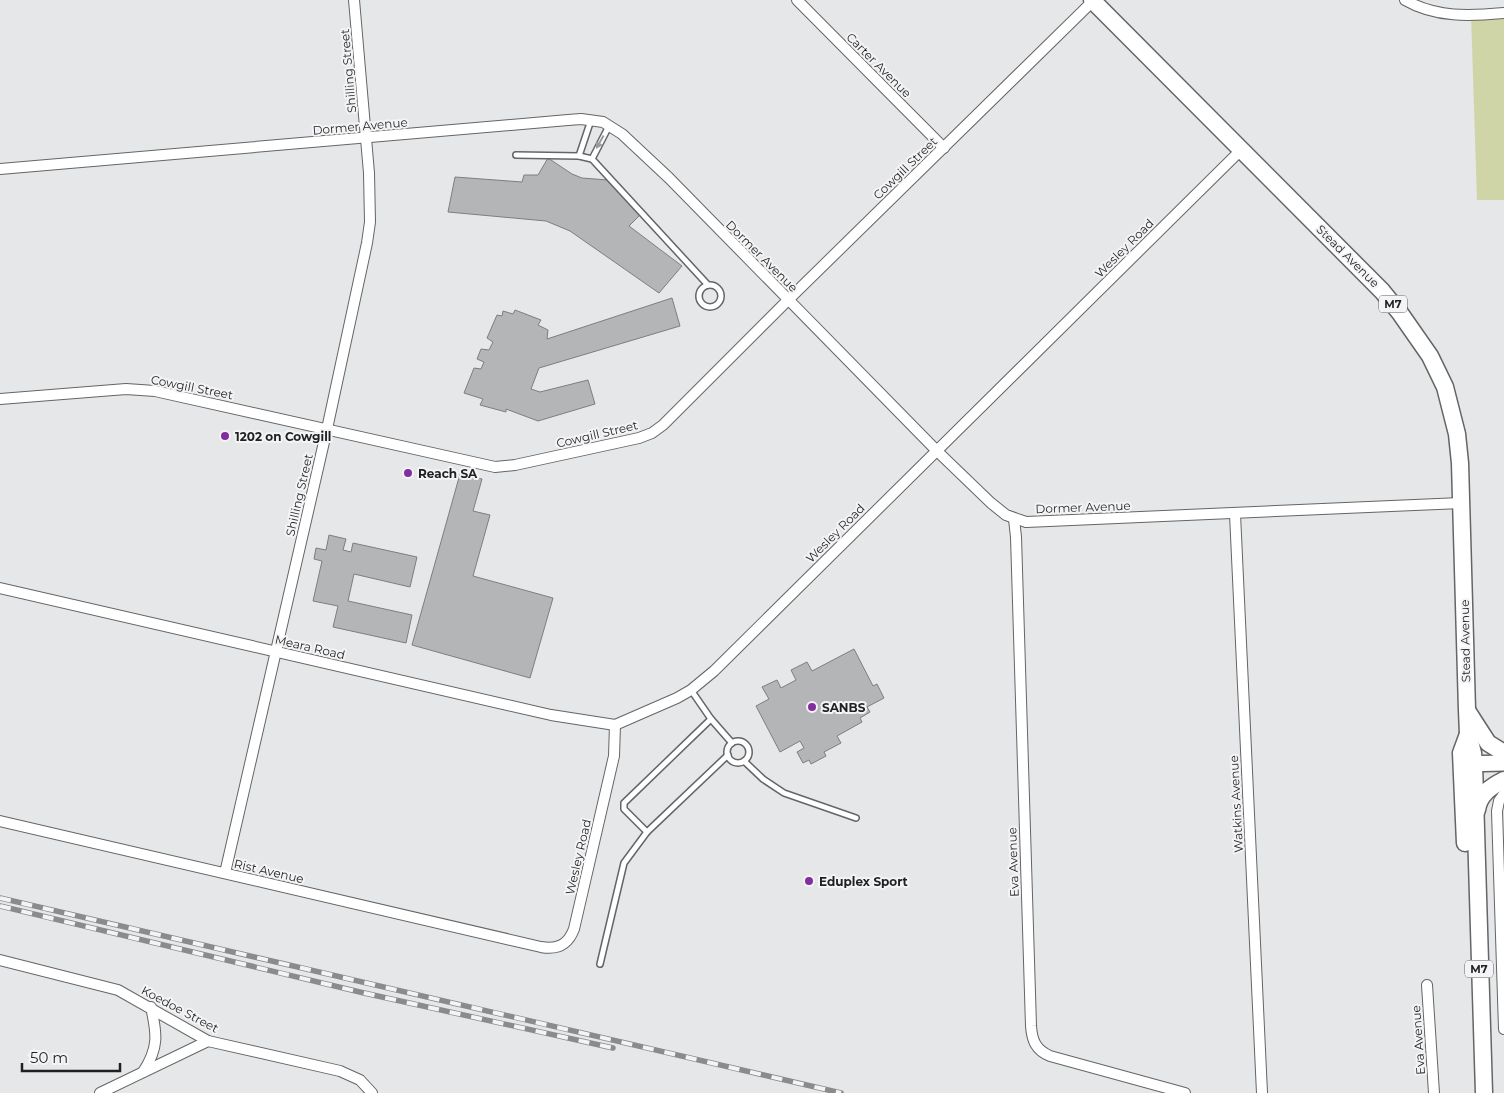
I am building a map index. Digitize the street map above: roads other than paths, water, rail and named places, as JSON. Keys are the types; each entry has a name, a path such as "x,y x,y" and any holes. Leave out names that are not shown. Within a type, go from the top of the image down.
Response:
{"main road":[{"name":"Stead Avenue","path":"1092,0 1382,291 1430,356 1445,387 1457,434 1468,734 1473,753 1468,764 1477,1093"},
{"path":"1467,710 1488,743 1504,753"},
{"name":"Stead Avenue","path":"1468,764 1476,819 1472,893 1484,1093"},
{"path":"1476,819 1480,798 1491,787 1504,780"}],"street":[{"name":"Shilling Street","path":"225,873 328,429 367,243 370,222 370,186 354,0"},
{"name":"Carter Avenue","path":"797,0 944,148"},
{"name":"Cowgill Street","path":"0,399 115,389 142,390 171,394 495,467 639,438 652,433 663,425 1092,0"},
{"path":"1405,0 1427,10 1461,16 1504,13"},
{"name":"Dormer Avenue","path":"0,169 528,123 591,120 610,125 622,134 668,178 936,451 991,503 1014,519 1026,522 1461,503"},
{"name":"Wesley Road","path":"533,945 550,949 564,944 571,938 614,756 615,725 691,690 720,664 922,467 1241,150"},
{"name":"Watkins Avenue","path":"1235,514 1262,1093"},
{"name":"Eva Avenue","path":"1014,519 1032,1035 1037,1048 1050,1056 1185,1093"},
{"name":"Meara Road","path":"0,588 551,715 615,725"},
{"path":"1468,764 1504,763"},
{"path":"1504,794 1499,801 1498,812 1504,1029"},
{"name":"Rist Avenue","path":"0,821 533,945"},
{"name":"Koedoe Street","path":"0,960 107,986 151,1007 208,1041 340,1072 360,1080 372,1093"},
{"name":"Eva Avenue","path":"1427,985 1434,1093"},
{"path":"142,1072 148,1064 156,1045 156,1031 151,1007"},
{"path":"100,1093 208,1041"}],"lane":[{"path":"579,156 591,120"},
{"path":"592,159 610,125"},
{"path":"516,155 579,156 592,159 708,285 716,286 721,293 720,301 713,306 705,305 700,298 701,290 708,285"},
{"path":"691,690 711,719 732,743"},
{"path":"647,832 624,809 624,802 711,719"},
{"path":"732,743 742,742 747,746 749,752 744,761"},
{"path":"732,743 728,749 728,755 735,762 744,761 763,779 784,794 856,818"},
{"path":"600,964 624,863 647,832 728,755"}],"railway":[{"path":"0,898 841,1093"},
{"path":"0,906 364,993 613,1048"}],"place":[{"name":"1202 on Cowgill","path":"225,436"},
{"name":"Reach SA","path":"408,473"},
{"name":"SANBS","path":"812,707"},
{"name":"Eduplex Sport","path":"809,881"}]}
